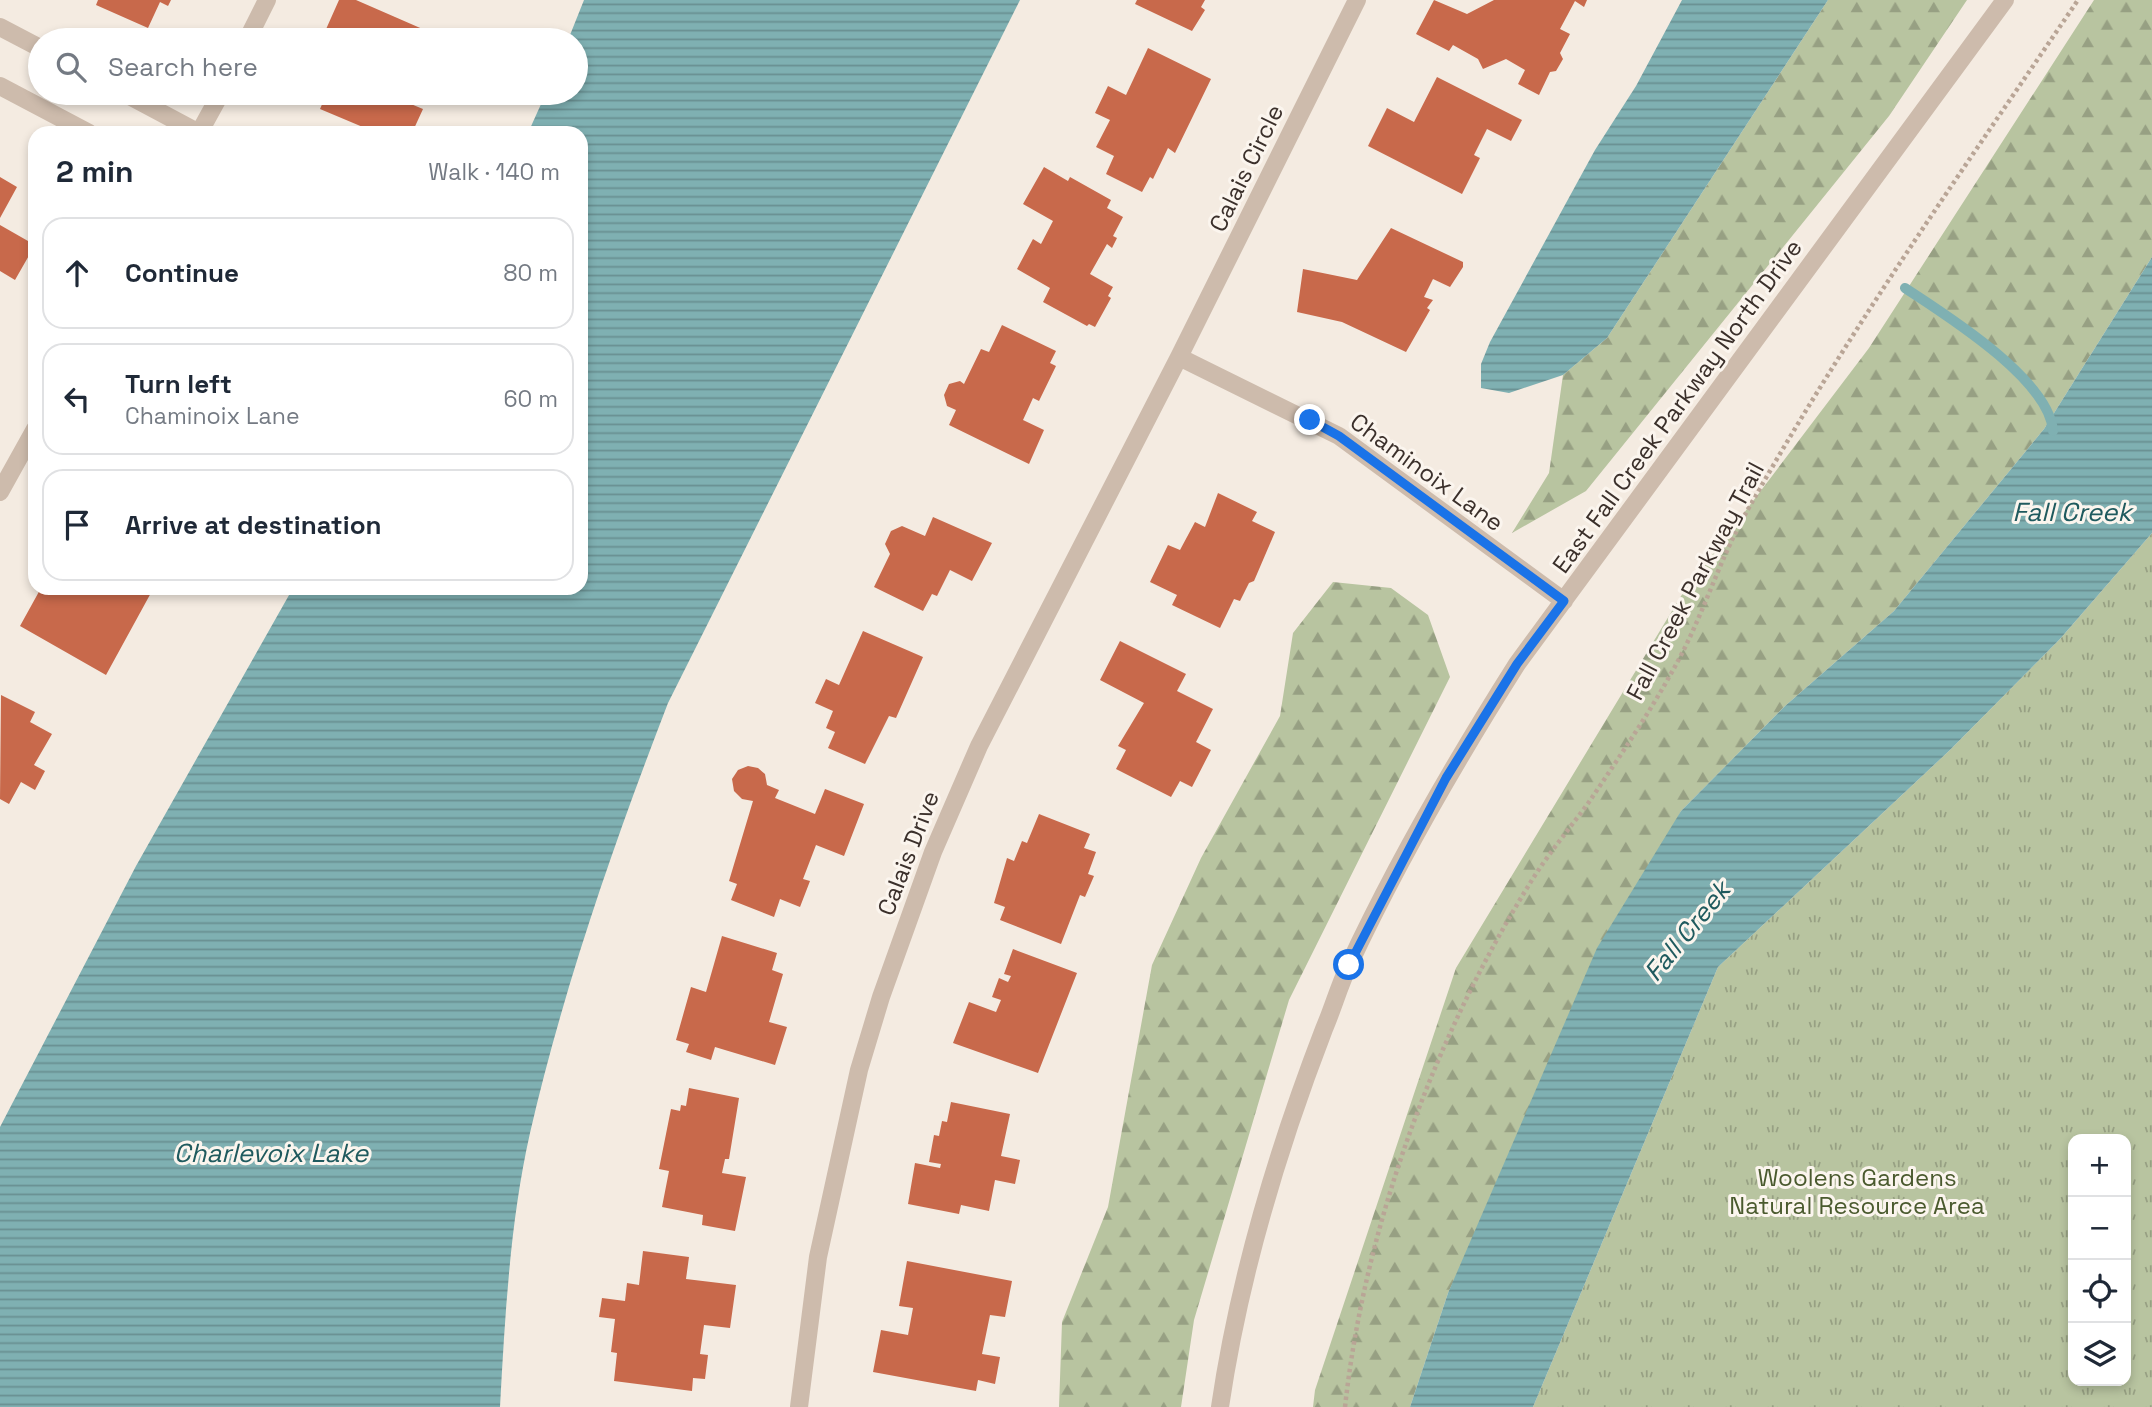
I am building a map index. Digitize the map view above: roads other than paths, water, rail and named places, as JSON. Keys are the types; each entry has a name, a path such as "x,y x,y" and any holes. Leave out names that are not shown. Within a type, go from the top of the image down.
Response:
{"street":[{"path":"253,28 267,0"},
{"name":"Calais Circle","path":"1179,357 1357,0"},
{"name":"East Fall Creek Parkway North Drive","path":"1220,1407 1226,1368 1266,1196 1298,1095 1349,965 1446,778 1517,664 2005,0"},
{"path":"0,27 28,42"},
{"path":"0,86 28,101"},
{"path":"36,105 76,126"},
{"path":"146,105 186,126"},
{"path":"203,126 214,105"},
{"name":"Chaminoix Lane","path":"1179,357 1339,436 1564,601"},
{"name":"Calais Drive","path":"799,1407 818,1257 839,1158 859,1070 906,924 979,746 1179,357"},
{"path":"0,492 28,442"}],"water":[{"name":"Charlevoix Lake","path":"584,0 1020,0 668,703 648,756 574,969 530,1133 513,1235 500,1407 0,1407 0,1127 136,866 289,595 588,595 588,126 531,126 541,105 588,105 588,28 573,28"},
{"path":"1682,0 1828,0 1607,338 1563,375 1509,393 1481,388 1481,364 1490,342 1595,150 1636,86"},
{"name":"Fall Creek","path":"2152,257 2152,533 2060,639 1950,750 1718,967 1533,1407 1410,1407 1448,1293 1597,948 1681,811 1785,706 1894,611 2044,429"}],"waterway":[{"path":"1905,288 1969,331 2015,370 2047,411 2053,431"}],"park label":[{"name":"Woolens Gardens Natural Resource Area","path":"1857,1191"}]}
